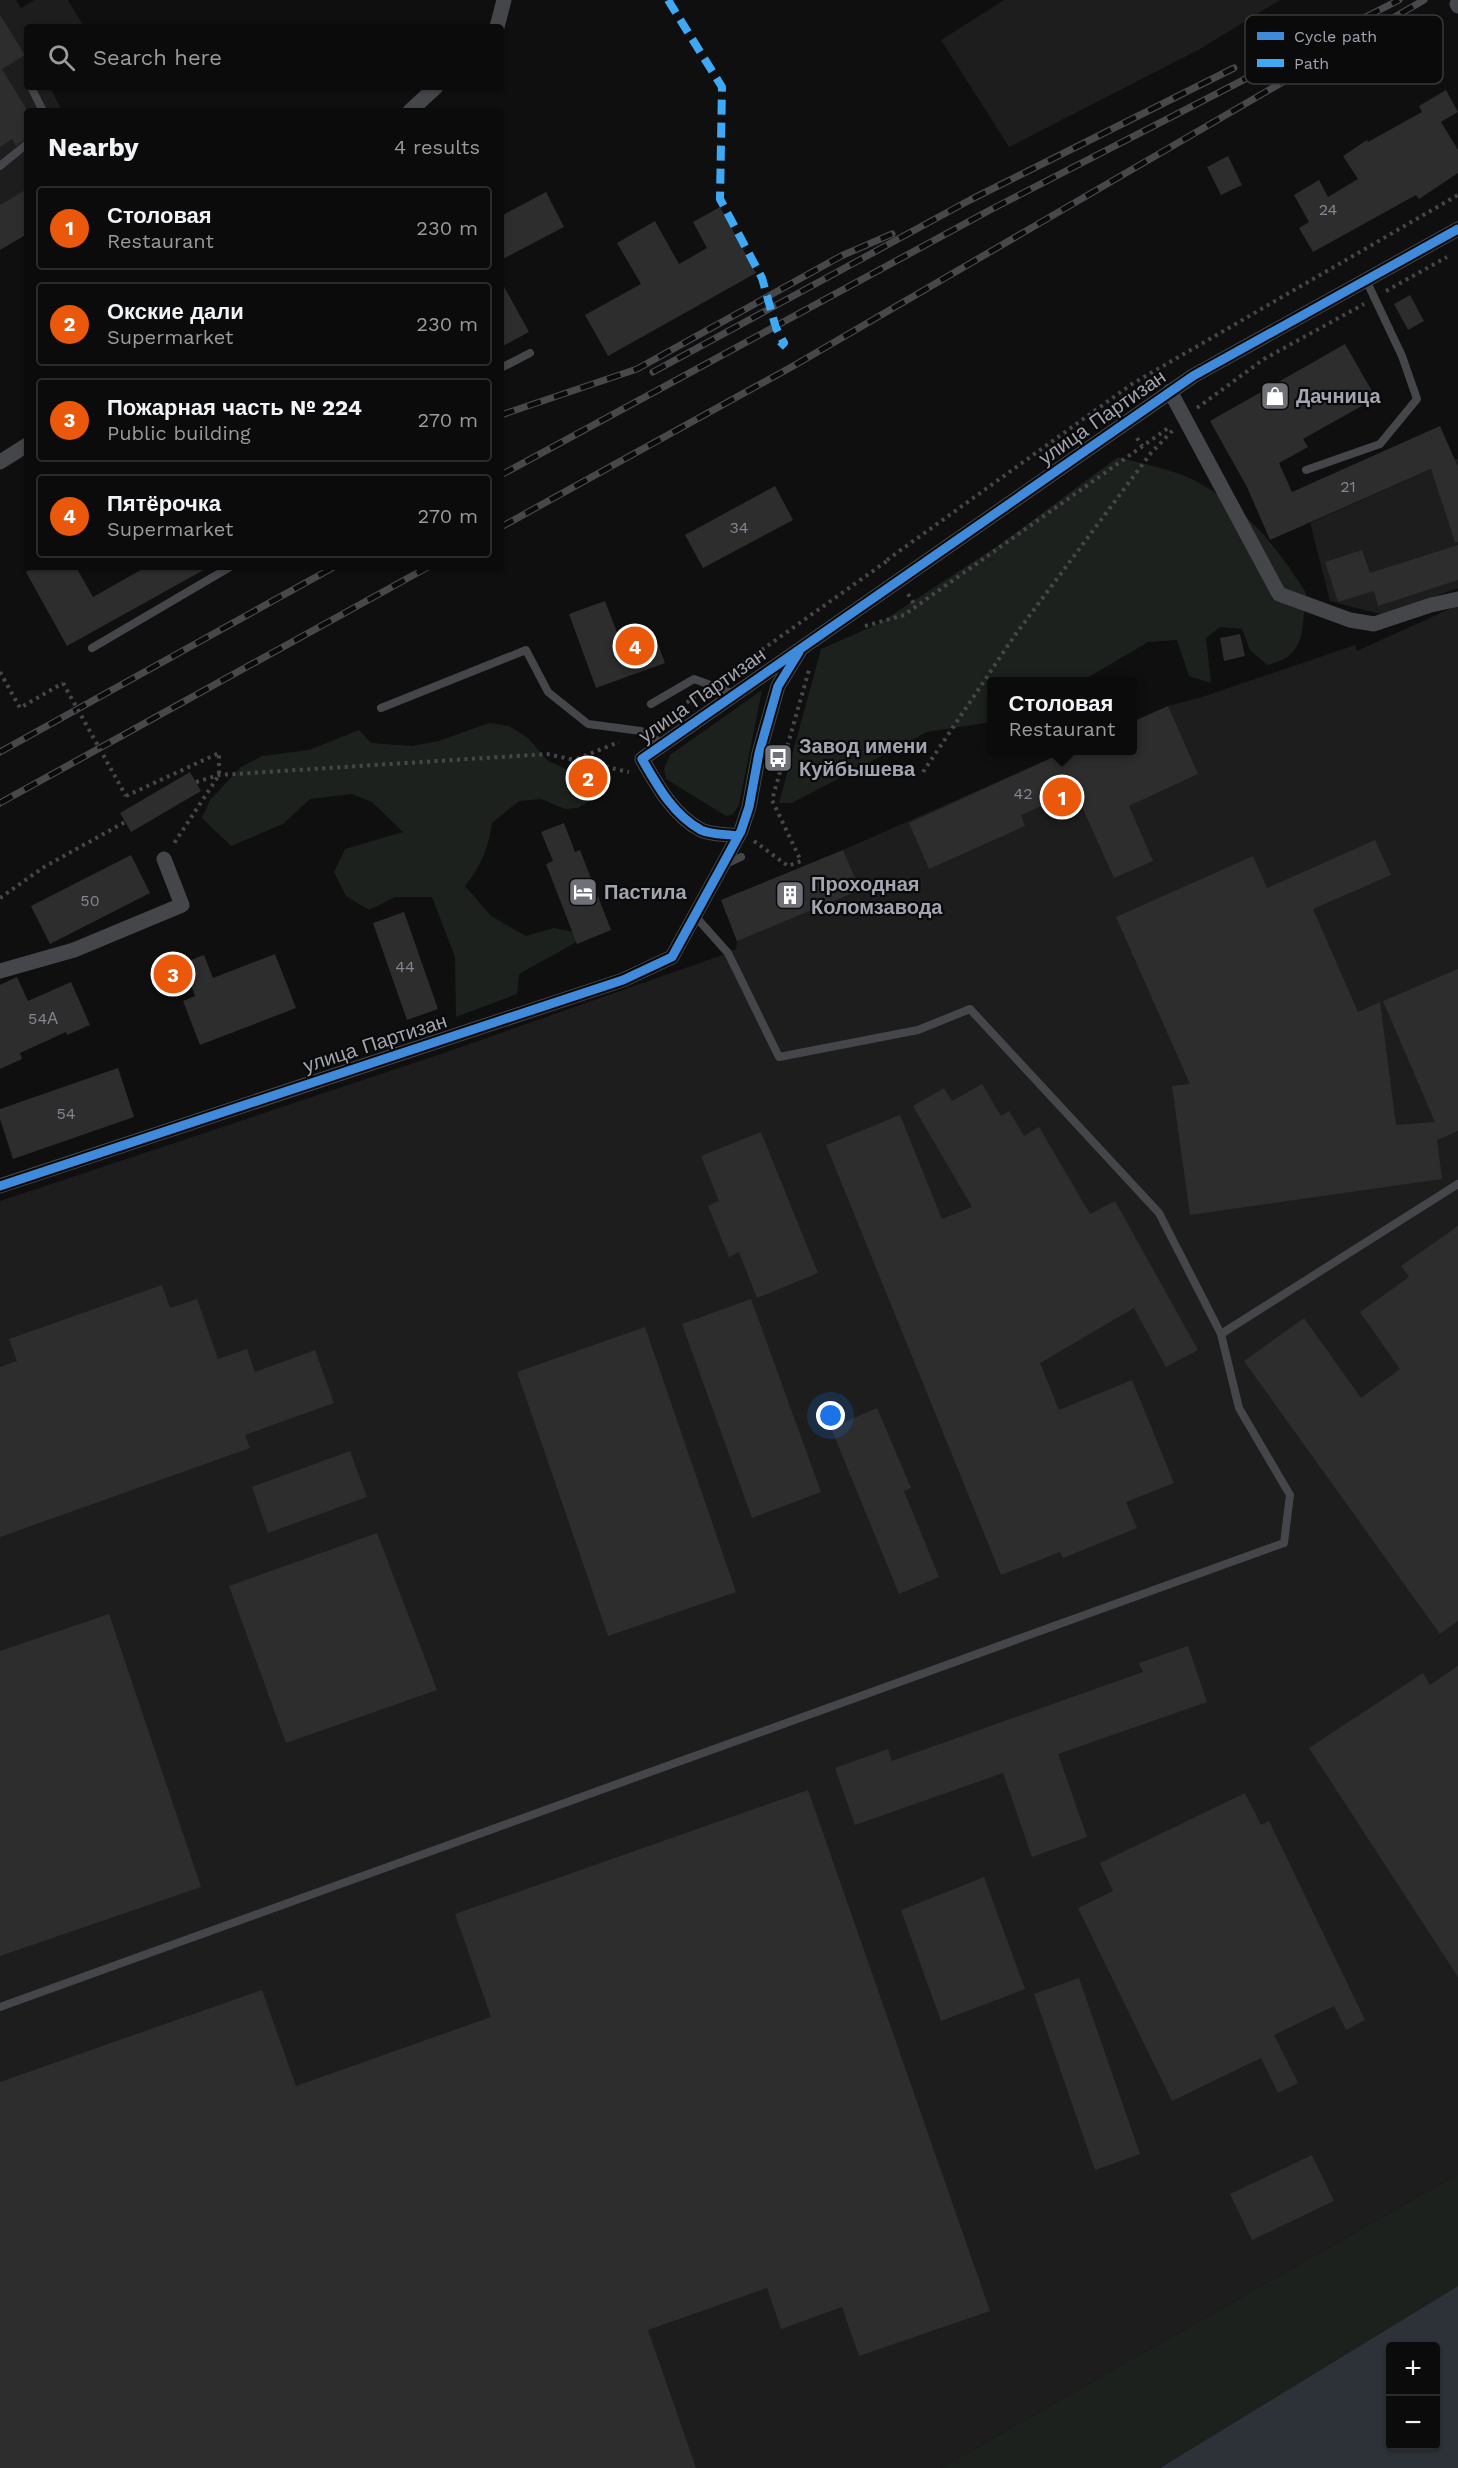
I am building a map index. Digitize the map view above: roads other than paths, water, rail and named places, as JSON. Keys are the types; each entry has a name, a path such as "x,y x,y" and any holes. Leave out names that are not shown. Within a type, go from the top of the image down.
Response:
{"street":[{"path":"498,24 504,0"},
{"path":"413,108 433,90"},
{"name":"улица Партизан","path":"0,1187 623,980 672,957 740,833 703,831 678,812 658,787 642,759 1193,376 1458,229"},
{"path":"1170,391 1279,594 1350,620 1374,624 1431,605 1458,599"},
{"path":"2,457 24,446"},
{"path":"740,833 778,686 802,648"},
{"path":"0,971 74,950 182,905 164,859"}],"lane":[{"path":"32,90 42,108"},
{"path":"0,166 24,146"},
{"path":"1306,470 1380,444 1417,399 1402,356 1366,280"},
{"path":"504,366 530,352"},
{"path":"92,648 225,570"},
{"path":"381,708 526,650 548,692 588,724 641,731 663,744"},
{"path":"651,704 694,679 735,694"},
{"path":"722,866 741,857"},
{"path":"0,2007 1284,1543 1290,1495 1239,1408 1221,1334 1160,1213 970,1009 918,1030 779,1057 728,952 695,916"},
{"path":"1221,1334 1458,1184"}],"railway":[{"path":"1370,15 1399,0"},
{"path":"1398,15 1424,0"},
{"path":"653,372 970,200 1234,68"},
{"path":"504,473 990,210 1245,79"},
{"path":"504,525 795,365 1279,84"},
{"path":"504,414 637,369 841,256 892,234"},
{"path":"0,752 329,570"},
{"path":"0,803 423,570"}],"place":[{"name":"Дачница","path":"1275,396"},
{"name":"Пятёрочка","path":"635,646"},
{"name":"Завод имени Куйбышева","path":"778,758"},
{"name":"Окские дали","path":"588,778"},
{"name":"Столовая","path":"1062,797"},
{"name":"Пастила","path":"583,892"},
{"name":"Проходная Коломзавода","path":"790,895"},
{"name":"Пожарная часть № 224","path":"173,974"}]}
